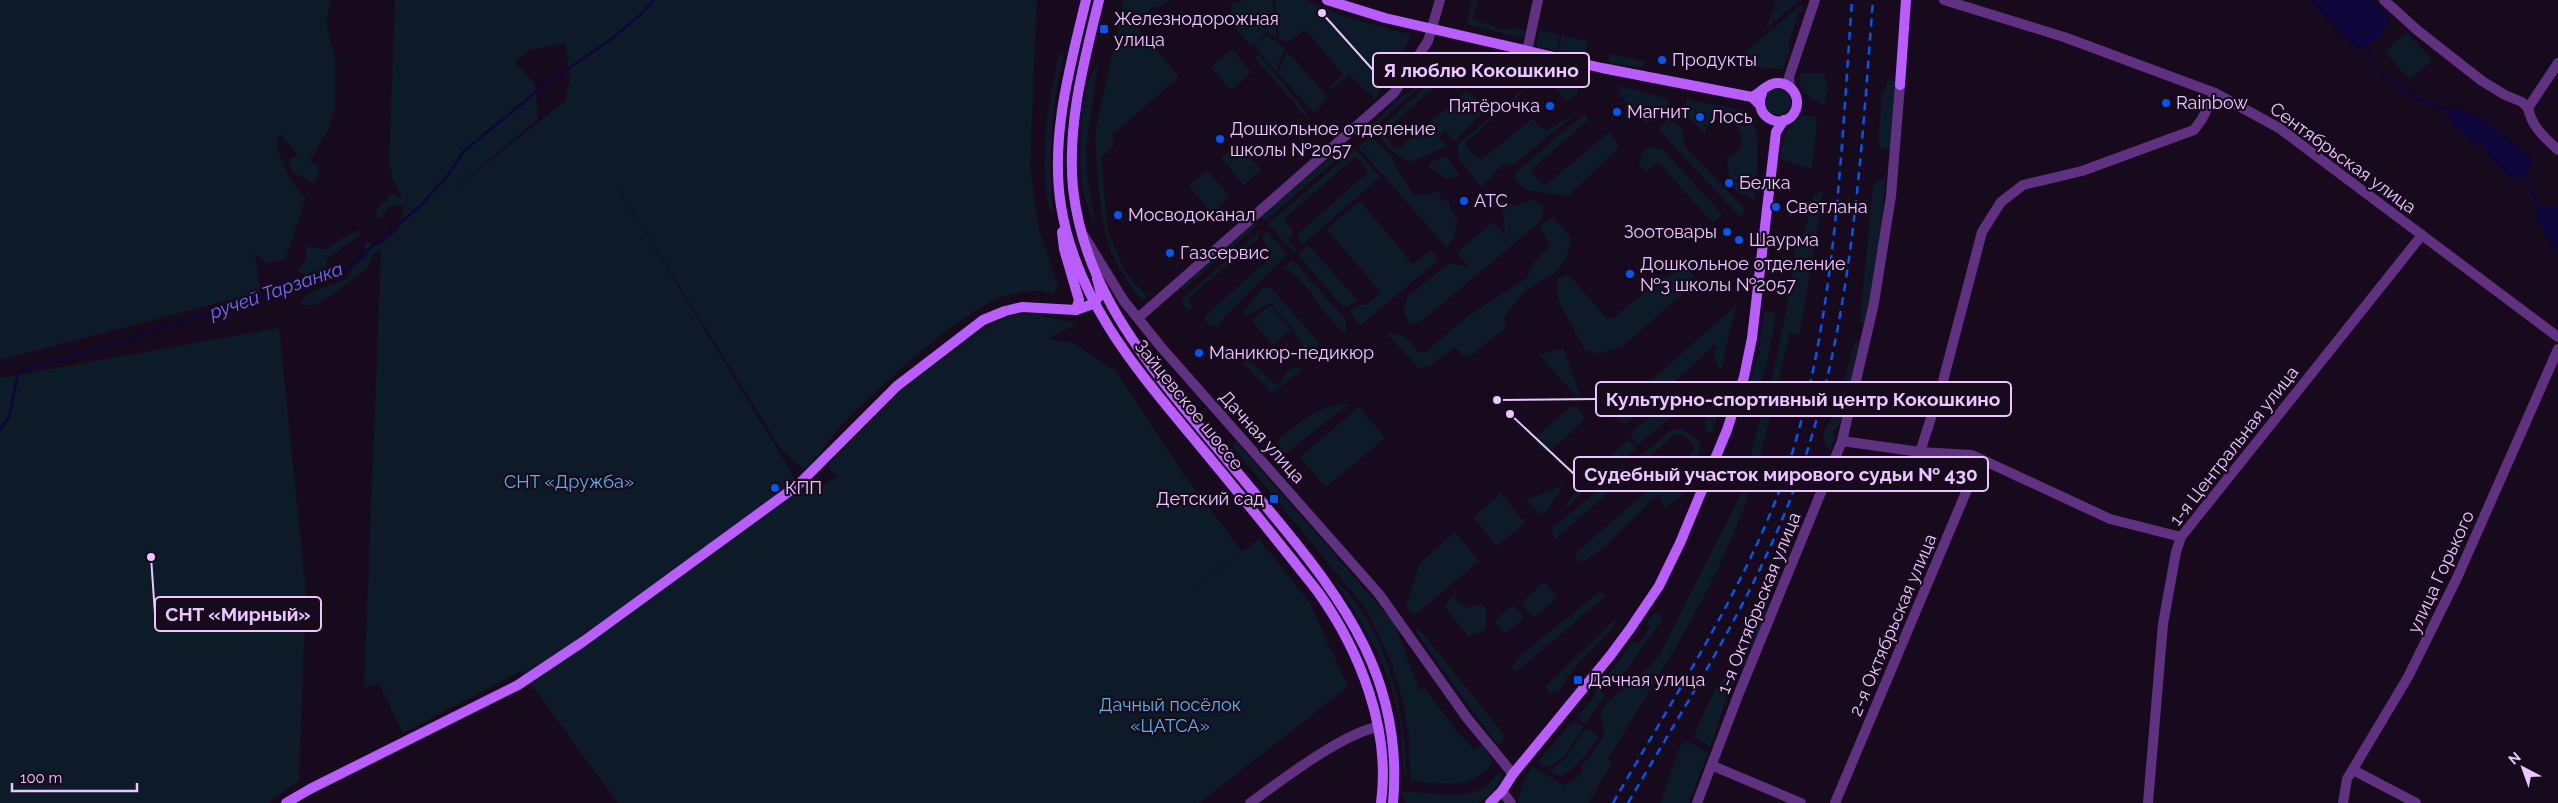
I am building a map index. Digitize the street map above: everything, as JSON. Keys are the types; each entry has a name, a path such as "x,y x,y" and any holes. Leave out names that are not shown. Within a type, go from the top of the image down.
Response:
{"street":[{"name":"Зайцевское шоссе","path":"1086,0 1066,85 1061,120 1059,158 1061,206 1075,260 1093,304 1129,359 1255,512 1332,612 1362,672 1377,727 1383,788 1380,803"},
{"name":"Зайцевское шоссе","path":"1099,0 1077,94 1072,138 1073,189 1084,236 1097,278 1132,342 1304,553 1355,625 1377,676 1387,710 1394,753 1393,802"},
{"path":"1326,0 1364,13 1527,51 1758,98"},
{"path":"1138,318 1388,99 1420,54 1432,28 1440,0"},
{"path":"1527,51 1538,0"},
{"path":"1787,83 1815,0"},
{"name":"1-я Октябрьская улица","path":"1697,803 1713,766 1736,700 1842,441 1867,342 1891,196 1906,0"},
{"name":"Сентябрьская улица","path":"1944,0 2064,37 2215,93 2279,128 2558,337"},
{"path":"2384,0 2416,30 2482,81 2505,95 2522,102 2528,108 2533,124 2538,131 2558,150"},
{"path":"2528,108 2558,63"},
{"path":"1758,98 1771,85 1787,83"},
{"path":"1770,120 1784,120 1791,117 1797,106 1796,95 1787,83"},
{"path":"1920,452 1943,381 1982,232 2002,202 2023,185 2082,171 2194,130 2202,119 2215,93"},
{"path":"1758,98 1764,115 1770,120 1776,132"},
{"path":"1491,803 1615,650 1654,594 1680,543 1727,430 1744,377 1752,338 1776,132 1784,120"},
{"path":"1061,206 1064,249 1079,300 1076,310"},
{"name":"1-я Центральная улица","path":"2148,803 2164,624 2176,552 2181,537 2422,235"},
{"name":"Дачная улица","path":"1084,236 1111,284 1138,318 1379,594 1467,718 1513,774"},
{"path":"286,803 310,789 518,685 584,641 798,485 897,386 984,320 1005,311 1022,307 1076,310 1093,304 1101,294 1097,278"},
{"path":"1093,304 1106,311 1132,342"},
{"name":"улица Горького","path":"2343,803 2344,788 2353,770 2408,677 2457,578 2558,349"},
{"path":"1842,441 1920,452 1964,453 2110,518 2181,537"},
{"name":"2-я Октябрьская улица","path":"1835,803 1980,459"},
{"path":"1250,803 1328,750 1360,732 1377,727"},
{"path":"1713,766 1801,803"},
{"path":"2353,770 2416,803"},
{"path":"1383,788 1393,802"},
{"path":"1502,791 1512,803"}],"green space":[{"path":"0,0 331,0 326,22 335,58 335,108 329,128 310,161 319,167 315,184 292,172 289,159 298,155 280,134 276,144 288,176 306,199 286,258 268,264 255,254 260,292 0,360"},
{"path":"395,0 1037,0 1030,166 1038,226 1058,286 1053,294 1028,291 1002,298 987,304 958,322 917,355 853,413 807,468 803,469 781,449 609,173 804,493 809,496 817,488 837,477 829,469 829,464 911,382 986,328 1009,316 1035,314 1077,324 1047,339 1073,343 1116,371 1185,476 1242,551 1167,608 1259,539 1310,603 1348,687 1199,803 618,803 521,671 403,733 379,683 364,688 381,249 377,250 370,260 368,269 327,298 313,306 300,303 311,293 350,276 351,269 368,255 364,245 367,241 378,246 398,230 404,208 400,205 389,207 382,218 375,217 378,207 392,193 403,199 393,179 389,161","holes":["565,43 570,78 565,101 448,194 538,119 535,84 515,62 530,50"]},
{"path":"1124,0 1172,0 1155,8 1153,7 1135,24 1179,77 1112,135 1114,145 1101,158 1108,233 1127,274 1146,296 1160,286 1142,301 1124,276 1110,249 1101,208 1096,154 1096,128"},
{"path":"1245,0 1272,0 1277,38 1267,32 1251,46 1230,22 1231,4"},
{"path":"1275,0 1306,0 1341,15 1412,35 1375,99 1349,75 1331,90 1329,87 1343,74 1305,30 1288,42 1279,39"},
{"path":"1472,0 1478,0 1473,19 1499,29 1523,30 1526,33 1520,38 1467,24"},
{"path":"1777,0 1800,0 1765,29"},
{"path":"1802,4 1803,11 1799,13 1788,45 1790,50 1783,69 1733,67 1742,55"},
{"path":"1540,30 1560,35 1556,51 1536,46"},
{"path":"2407,32 2432,60 2410,80 2385,52"},
{"path":"1266,35 1285,48 1276,72 1254,45"},
{"path":"1562,36 1588,41 1585,57 1558,51"},
{"path":"1232,49 1251,72 1231,90 1211,67"},
{"path":"1287,52 1328,97 1314,113 1278,73"},
{"path":"1258,53 1305,110 1309,121 1256,59"},
{"path":"1059,54 1064,55 1053,114 1051,172 1053,212 1050,213 1045,173 1046,133 1051,93"},
{"path":"1610,54 1647,62 1640,68 1608,62"},
{"path":"1438,60 1443,66 1362,138 1357,137 1356,134 1365,126 1374,123 1395,101 1417,87"},
{"path":"1098,64 1086,146 1087,176 1096,230 1083,189 1081,143 1087,87 1092,73"},
{"path":"1444,70 1448,75 1383,133 1395,148 1398,149 1466,91 1484,103 1487,108 1454,141 1445,131 1438,137 1447,146 1411,162 1391,150 1383,141 1378,130"},
{"path":"1554,71 1571,76 1578,82 1578,92 1567,102 1549,82"},
{"path":"1801,73 1824,73 1828,89 1824,106 1809,97 1802,89"},
{"path":"1890,79 1896,82 1890,149 1882,148 1878,145 1882,94"},
{"path":"1621,86 1668,99 1670,103 1646,125 1621,96 1618,88"},
{"path":"1525,88 1526,90 1465,143 1470,152 1481,160 1533,118 1538,125 1547,130 1580,111 1512,166 1505,163 1481,187 1458,157 1458,144"},
{"path":"1778,89 1787,93 1791,102 1787,111 1778,115 1769,111 1765,102 1769,93"},
{"path":"1687,99 1741,110 1753,118 1756,127 1758,153 1755,200 1741,194 1729,185 1727,154 1730,157 1738,150 1741,135 1737,128 1732,122 1716,121 1707,126 1705,134 1684,113"},
{"path":"1585,113 1588,120 1530,171 1545,186 1609,132 1619,145 1618,149 1568,196 1527,190 1516,181 1515,173"},
{"path":"1802,115 1815,117 1817,124 1812,169 1779,159 1786,132"},
{"path":"1669,119 1682,128 1685,147 1745,209 1742,215 1739,216 1658,129"},
{"path":"1371,135 1392,156 1395,166 1413,194 1426,195 1440,191 1440,198 1447,201 1458,222 1453,239 1447,248 1358,147"},
{"path":"1239,143 1261,170 1244,185 1221,158"},
{"path":"1347,143 1352,147 1265,221 1260,216"},
{"path":"1649,147 1663,150 1722,214 1713,223 1658,162 1647,171 1639,165 1642,154"},
{"path":"1355,149 1380,177 1300,247 1301,241 1297,235 1368,172 1359,159 1355,157 1284,219 1294,233 1287,240 1297,250 1293,252 1268,224"},
{"path":"1446,156 1460,176 1447,179 1429,167 1429,163"},
{"path":"1207,170 1230,197 1212,213 1189,186"},
{"path":"1886,176 1877,269 1864,323 1860,323 1873,185"},
{"path":"1823,191 1800,335 1790,333 1754,477 1738,523 1710,584 1678,644 1608,759 1612,762 1589,803 1517,803 1524,780 1532,766 1563,785 1573,781 1583,771 1582,764 1595,750 1603,737 1602,710 1611,699 1647,669 1660,654 1742,492 1748,476 1753,445 1774,370 1787,306 1796,247 1805,229 1814,194"},
{"path":"1506,199 1514,206 1533,199 1543,207 1542,220 1423,320 1410,325 1403,310 1409,295 1449,263 1469,267 1457,252 1493,222 1505,235 1503,209 1499,204"},
{"path":"1360,201 1413,264 1431,250 1437,257 1436,262 1361,325 1355,320 1350,311 1360,304 1366,305 1381,293 1327,229"},
{"path":"1553,217 1572,238 1566,258 1555,273 1525,291 1504,317 1506,328 1473,354 1463,357 1455,347 1431,365 1420,369 1385,332 1406,337 1419,353 1427,351 1469,315 1527,278 1534,262 1550,246 1539,227"},
{"path":"1254,220 1259,224 1183,290 1180,288"},
{"path":"361,230 359,236 327,259 326,269 308,277 297,271 306,259 306,246 326,250 340,239"},
{"path":"1260,231 1258,239 1188,299 1193,308 1189,311 1183,305 1183,298"},
{"path":"1267,232 1288,254 1230,311 1218,327 1209,325 1204,319 1206,315 1268,260 1272,253 1263,240 1263,234"},
{"path":"1307,245 1358,301 1344,307 1301,259 1299,255"},
{"path":"1293,260 1346,320 1346,334 1337,327 1300,280 1284,267"},
{"path":"1687,265 1696,282 1623,346 1599,354 1585,350 1558,300 1557,278 1569,275 1606,318 1612,319 1658,282"},
{"path":"1264,287 1271,288 1319,343 1314,352 1305,350 1291,327 1270,303 1248,315 1244,313 1244,310"},
{"path":"1270,305 1291,330 1273,345 1252,321"},
{"path":"1737,305 1726,346 1723,367 1720,369 1714,358 1716,343 1649,406 1626,424 1618,420 1616,411"},
{"path":"1764,311 1776,313 1768,359 1750,415 1742,413 1758,355"},
{"path":"279,328 306,592 299,781 268,803 0,803 0,378"},
{"path":"1855,340 1862,342 1849,403 1839,425 1833,432 1835,440 1829,449 1825,444 1823,434 1836,409"},
{"path":"1563,348 1583,403 1539,355"},
{"path":"1245,356 1272,382 1280,385 1286,372 1296,366 1303,370 1272,393 1243,362"},
{"path":"1686,386 1698,386 1700,392 1638,445 1630,435 1646,419 1664,412"},
{"path":"1724,394 1712,434 1705,430 1707,426 1704,425 1712,401"},
{"path":"1350,403 1285,454 1276,441 1318,411"},
{"path":"1359,407 1385,438 1326,487 1300,457"},
{"path":"1570,407 1577,408 1584,416 1583,421 1549,452 1542,449 1535,438"},
{"path":"1681,428 1700,441 1700,450 1693,463 1690,480 1682,495 1665,508 1658,494 1598,553 1582,562 1575,559 1578,551 1695,450 1690,441 1682,435 1675,434 1555,539 1551,529 1670,431"},
{"path":"1628,440 1637,449 1595,479 1558,516 1584,480"},
{"path":"1236,441 1395,624 1419,690 1424,688 1430,694 1459,735 1461,734 1474,750 1482,744 1493,762 1485,772 1476,778 1456,784 1411,781 1408,730 1403,701 1392,664 1367,610 1233,447"},
{"path":"1564,485 1546,512 1541,515 1525,500"},
{"path":"1500,491 1525,523 1497,546 1473,518 1498,496"},
{"path":"1455,532 1479,561 1414,616 1406,607 1419,564"},
{"path":"1333,578 1352,598 1380,644 1396,695 1405,749 1407,776 1404,776 1400,726 1391,686 1366,630"},
{"path":"1544,582 1558,597 1534,618 1521,603"},
{"path":"1461,587 1454,598 1466,608 1480,604 1486,607 1486,630 1468,636 1444,606"},
{"path":"1599,592 1605,594 1605,597 1516,672 1511,668 1522,654"},
{"path":"1764,603 1768,604 1763,622 1743,668 1736,661 1744,647 1749,629"},
{"path":"1513,605 1524,618 1506,634 1494,621"},
{"path":"1655,612 1663,618 1617,684 1607,676 1633,642 1638,645 1650,627 1646,624"},
{"path":"1615,619 1617,620 1613,628 1573,669 1560,690 1550,694 1545,687"},
{"path":"1418,627 1505,736 1501,743 1496,743 1422,641 1416,632"},
{"path":"1732,667 1738,679 1728,694 1710,747 1694,736 1715,691"},
{"path":"1597,688 1606,695 1585,724 1577,717 1594,697"},
{"path":"1574,720 1584,727 1563,757 1557,762 1544,767 1537,763"},
{"path":"1586,728 1598,736 1587,753 1576,765 1560,776 1550,771 1565,759"},
{"path":"1688,741 1708,753 1689,803 1661,803 1677,753 1681,745"},
{"path":"1501,771 1502,780 1490,795 1479,803 1406,803 1401,791 1460,795 1477,791 1484,787"}],"shaded area":[{"path":"2310,0 2372,0 2390,17 2385,28 2374,41 2358,48 2344,38"},
{"path":"2453,108 2474,115 2494,127 2529,156 2532,161 2527,171 2519,177 2512,179 2484,148 2467,139 2454,127 2447,114"},
{"path":"2542,205 2551,209 2558,206 2558,254 2535,217 2537,206"}],"waterway":[{"name":"ручей Тарзанка","path":"0,430 9,417 18,373 274,292 294,283 343,271 420,206 448,175 464,151 547,83 609,41 640,15 654,0"},
{"path":"2364,47 2380,71 2407,93 2451,112"},
{"path":"2522,171 2538,207"}],"railway":[{"path":"1613,803 1735,590 1775,501 1791,457 1818,345 1827,288 1840,173 1852,0"},
{"path":"1628,803 1701,679 1748,594 1788,506 1804,461 1821,405 1844,291 1859,175 1873,0"}],"place":[{"name":"Я люблю Кокошкино","path":"1322,13"},
{"name":"Железнодорожная улица","path":"1104,29"},
{"name":"Продукты","path":"1662,60"},
{"name":"Rainbow","path":"2166,103"},
{"name":"Пятёрочка","path":"1550,106"},
{"name":"Магнит","path":"1617,112"},
{"name":"Лось","path":"1700,117"},
{"name":"Дошкольное отделение школы №2057","path":"1220,139"},
{"name":"Белка","path":"1729,183"},
{"name":"АТС","path":"1464,201"},
{"name":"Светлана","path":"1776,207"},
{"name":"Мосводоканал","path":"1118,215"},
{"name":"Зоотовары","path":"1727,232"},
{"name":"Шаурма","path":"1739,240"},
{"name":"Газсервис","path":"1170,253"},
{"name":"Дошкольное отделение №3 школы №2057","path":"1630,274"},
{"name":"Маникюр-педикюр","path":"1199,353"},
{"name":"Культурно-спортивный центр Кокошкино","path":"1497,400"},
{"name":"Судебный участок мирового судьи № 430","path":"1510,414"},
{"name":"КПП","path":"775,488"},
{"name":"Детский сад","path":"1274,499"},
{"name":"СНТ «Мирный»","path":"151,557"},
{"name":"Дачная улица","path":"1578,680"}],"park label":[{"name":"СНТ «Дружба»","path":"569,482"},
{"name":"Дачный посёлок «ЦАТСА»","path":"1170,715"}]}
